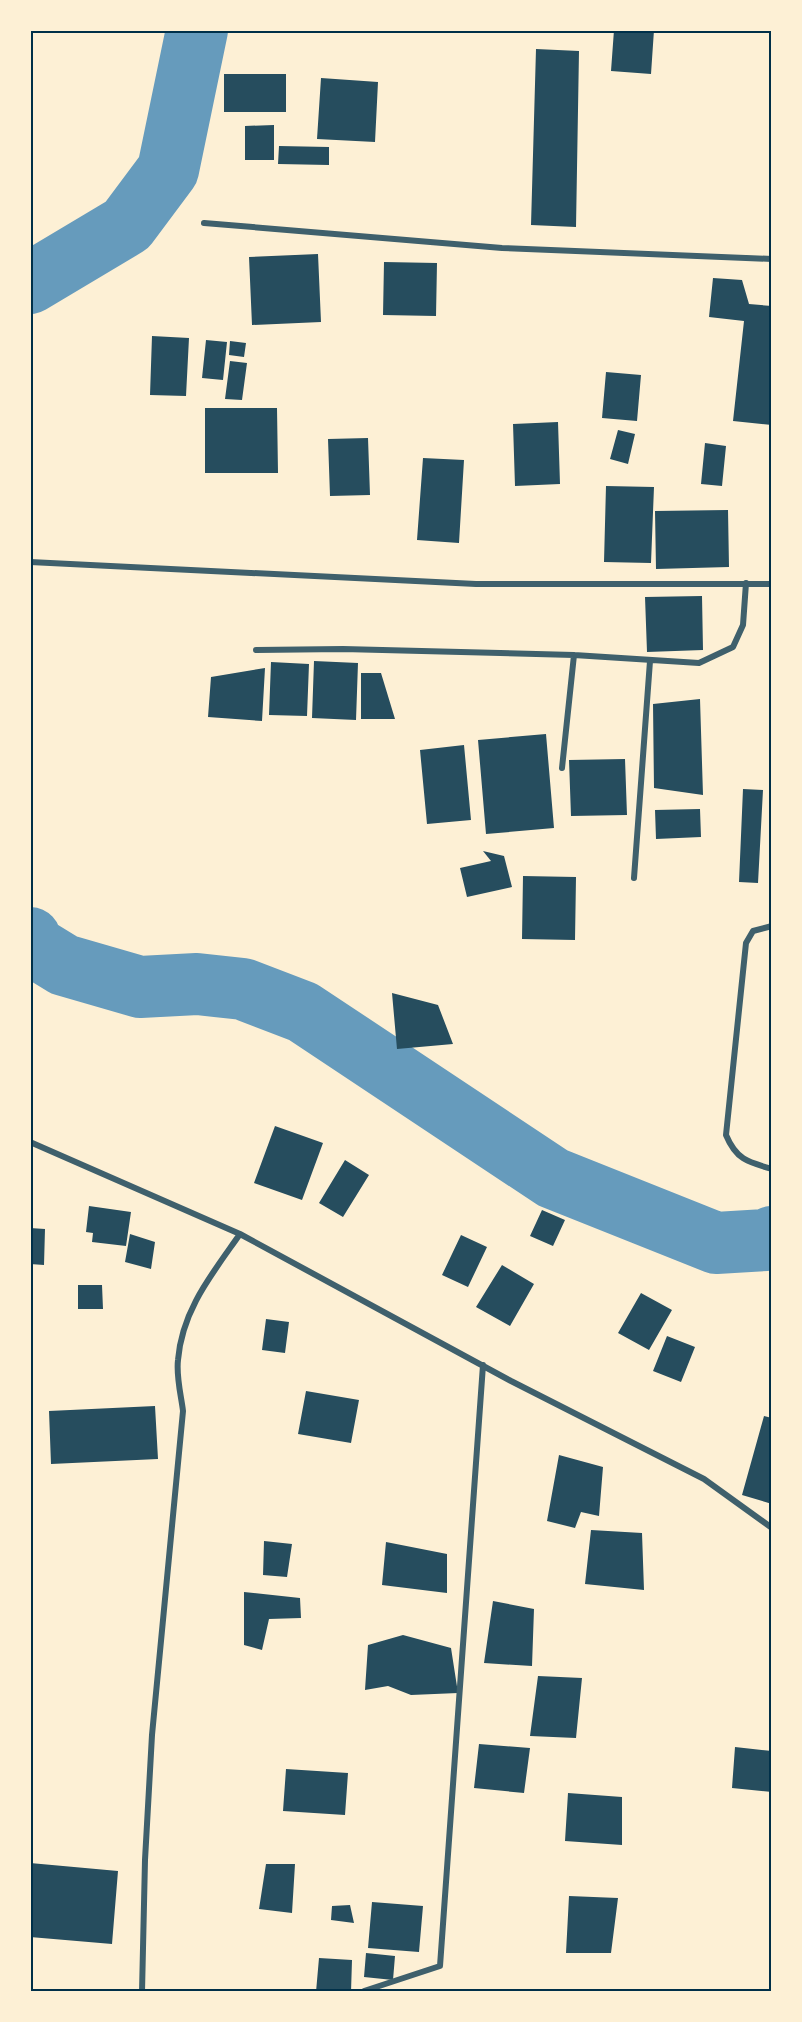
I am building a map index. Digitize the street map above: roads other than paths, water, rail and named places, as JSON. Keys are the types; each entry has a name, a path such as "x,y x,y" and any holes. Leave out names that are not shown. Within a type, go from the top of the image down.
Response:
{"street":[{"path":"204,223 502,248 772,259"},
{"path":"30,562 476,584 772,584"},
{"path":"256,650 343,649 574,655 699,663 733,647 743,625 746,583"},
{"path":"562,768 574,655"},
{"path":"634,878 650,661"},
{"path":"772,926 753,931 746,943 726,1135 734,1153 752,1164 772,1169"},
{"path":"30,1142 240,1234 483,1365 704,1479 772,1528"},
{"path":"142,1992 145,1860 152,1735 183,1411 177,1362 184,1321 198,1294 240,1234"},
{"path":"364,1991 440,1966 483,1365"}],"waterway":[{"path":"30,283 127,225 168,170 197,30"},
{"path":"30,938 33,946 64,965 140,987 197,984 243,989 303,1012 553,1178 716,1243 766,1240 772,1237"}]}
